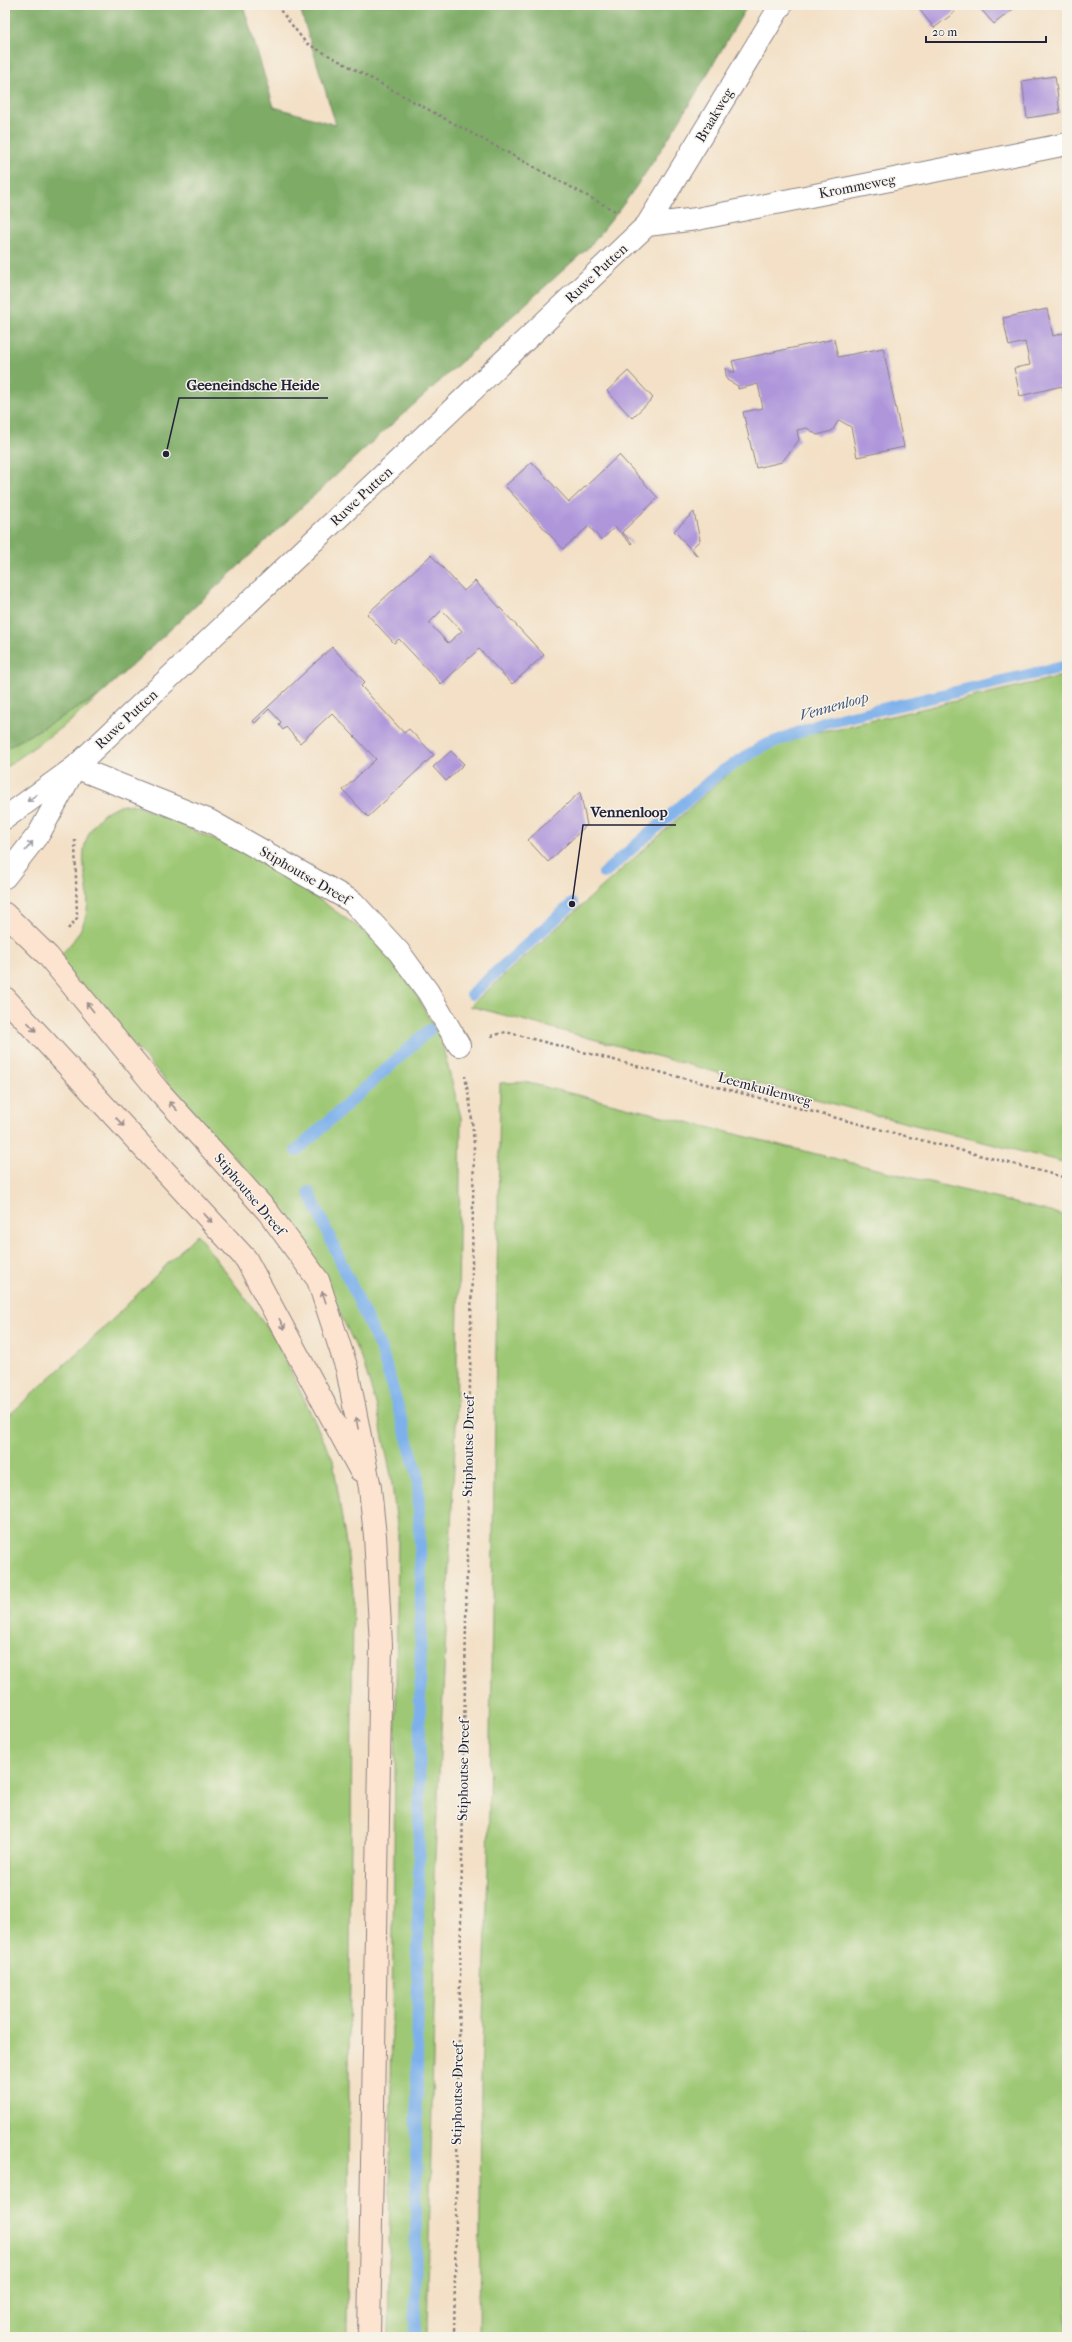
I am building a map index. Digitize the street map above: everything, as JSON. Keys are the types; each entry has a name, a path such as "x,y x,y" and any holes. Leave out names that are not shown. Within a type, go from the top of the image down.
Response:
{"main road":[{"name":"Stiphoutse Dreef","path":"5,914 48,956 158,1090 268,1212 318,1280 347,1369 370,1488 375,1536 381,1645 369,2337"},
{"name":"Stiphoutse Dreef","path":"5,998 246,1259 370,1488"}],"street":[{"name":"Braakweg","path":"647,225 780,5"},
{"name":"Krommeweg","path":"647,225 697,219 1067,144"},
{"name":"Ruwe Putten","path":"5,818 75,767 647,225"},
{"name":"Ruwe Putten","path":"5,877 40,832 75,767"},
{"name":"Stiphoutse Dreef","path":"75,767 210,821 353,902 399,952 428,992 459,1045"}],"path":[{"path":"278,5 280,10 306,43 606,207 647,225"},
{"path":"48,956 77,918 75,833"},
{"name":"Leemkuilenweg","path":"459,1045 506,1032 1067,1178"},
{"name":"Stiphoutse Dreef","path":"454,2337 474,1144 471,1108 459,1045"}],"green space":[{"path":"5,5 243,5 274,107 336,125 299,5 748,5 655,159 613,218 590,246 361,452 99,696 5,749"},
{"path":"1067,675 1067,1163 875,1115 470,1006 764,741 844,727"},
{"path":"99,696 73,719 5,768 5,749"},
{"path":"133,804 266,862 372,937 414,990 441,1040 461,1117 456,1425 434,1877 435,1964 427,2337 388,2337 398,1533 391,1476 376,1404 363,1362 316,1263 259,1185 57,959 77,936 85,919 88,906 88,894 84,871 84,847 88,835 96,822 112,808"},
{"path":"525,1082 1067,1216 1067,2337 479,2337 481,2080 488,1868 500,1083"},
{"path":"197,1234 274,1336 333,1460 353,1590 347,2337 5,2337 5,1419 105,1327"}],"building":[{"path":"916,5 951,5 955,12 934,28"},
{"path":"977,5 1016,5 1017,6 994,24"},
{"path":"1055,76 1060,113 1027,118 1022,81"},
{"path":"1047,309 1053,336 1067,332 1067,393 1064,394 1062,386 1020,396 1014,368 1030,365 1025,342 1009,346 1003,318"},
{"path":"834,339 838,357 883,348 904,447 857,457 851,427 839,420 832,431 817,435 807,428 797,430 799,440 782,462 756,468 743,412 763,408 758,384 738,389 738,386 727,380 725,368 731,372 735,372 732,361"},
{"path":"628,371 653,398 632,418 607,391"},
{"path":"619,455 658,498 622,532 632,543 631,544 615,527 601,540 589,526 563,549 505,486 532,462 569,502"},
{"path":"694,512 700,540 692,548 698,557 674,531"},
{"path":"431,555 464,591 475,581 544,655 512,684 479,649 441,684 399,639 394,643 367,614","holes":["442,610 462,631 448,643 429,623"]},
{"path":"332,647 365,682 361,686 404,733 409,729 434,755 368,817 343,790 376,759 332,713 300,743 286,727 283,730 279,725 281,722 269,709 255,723 253,721"},
{"path":"451,751 464,764 446,781 433,767"},
{"path":"580,792 587,825 548,862 528,840"}],"waterway":[{"name":"Vennenloop","path":"604,873 719,773 763,746 826,722 1067,666"},
{"name":"Vennenloop","path":"472,994 572,904"},
{"name":"Vennenloop","path":"296,1151 429,1030"},
{"path":"309,1192 382,1352 418,1476 421,1584 415,2337"}],"place":[{"name":"Geeneindsche Heide","path":"166,454"},
{"name":"Vennenloop","path":"572,904"}]}
